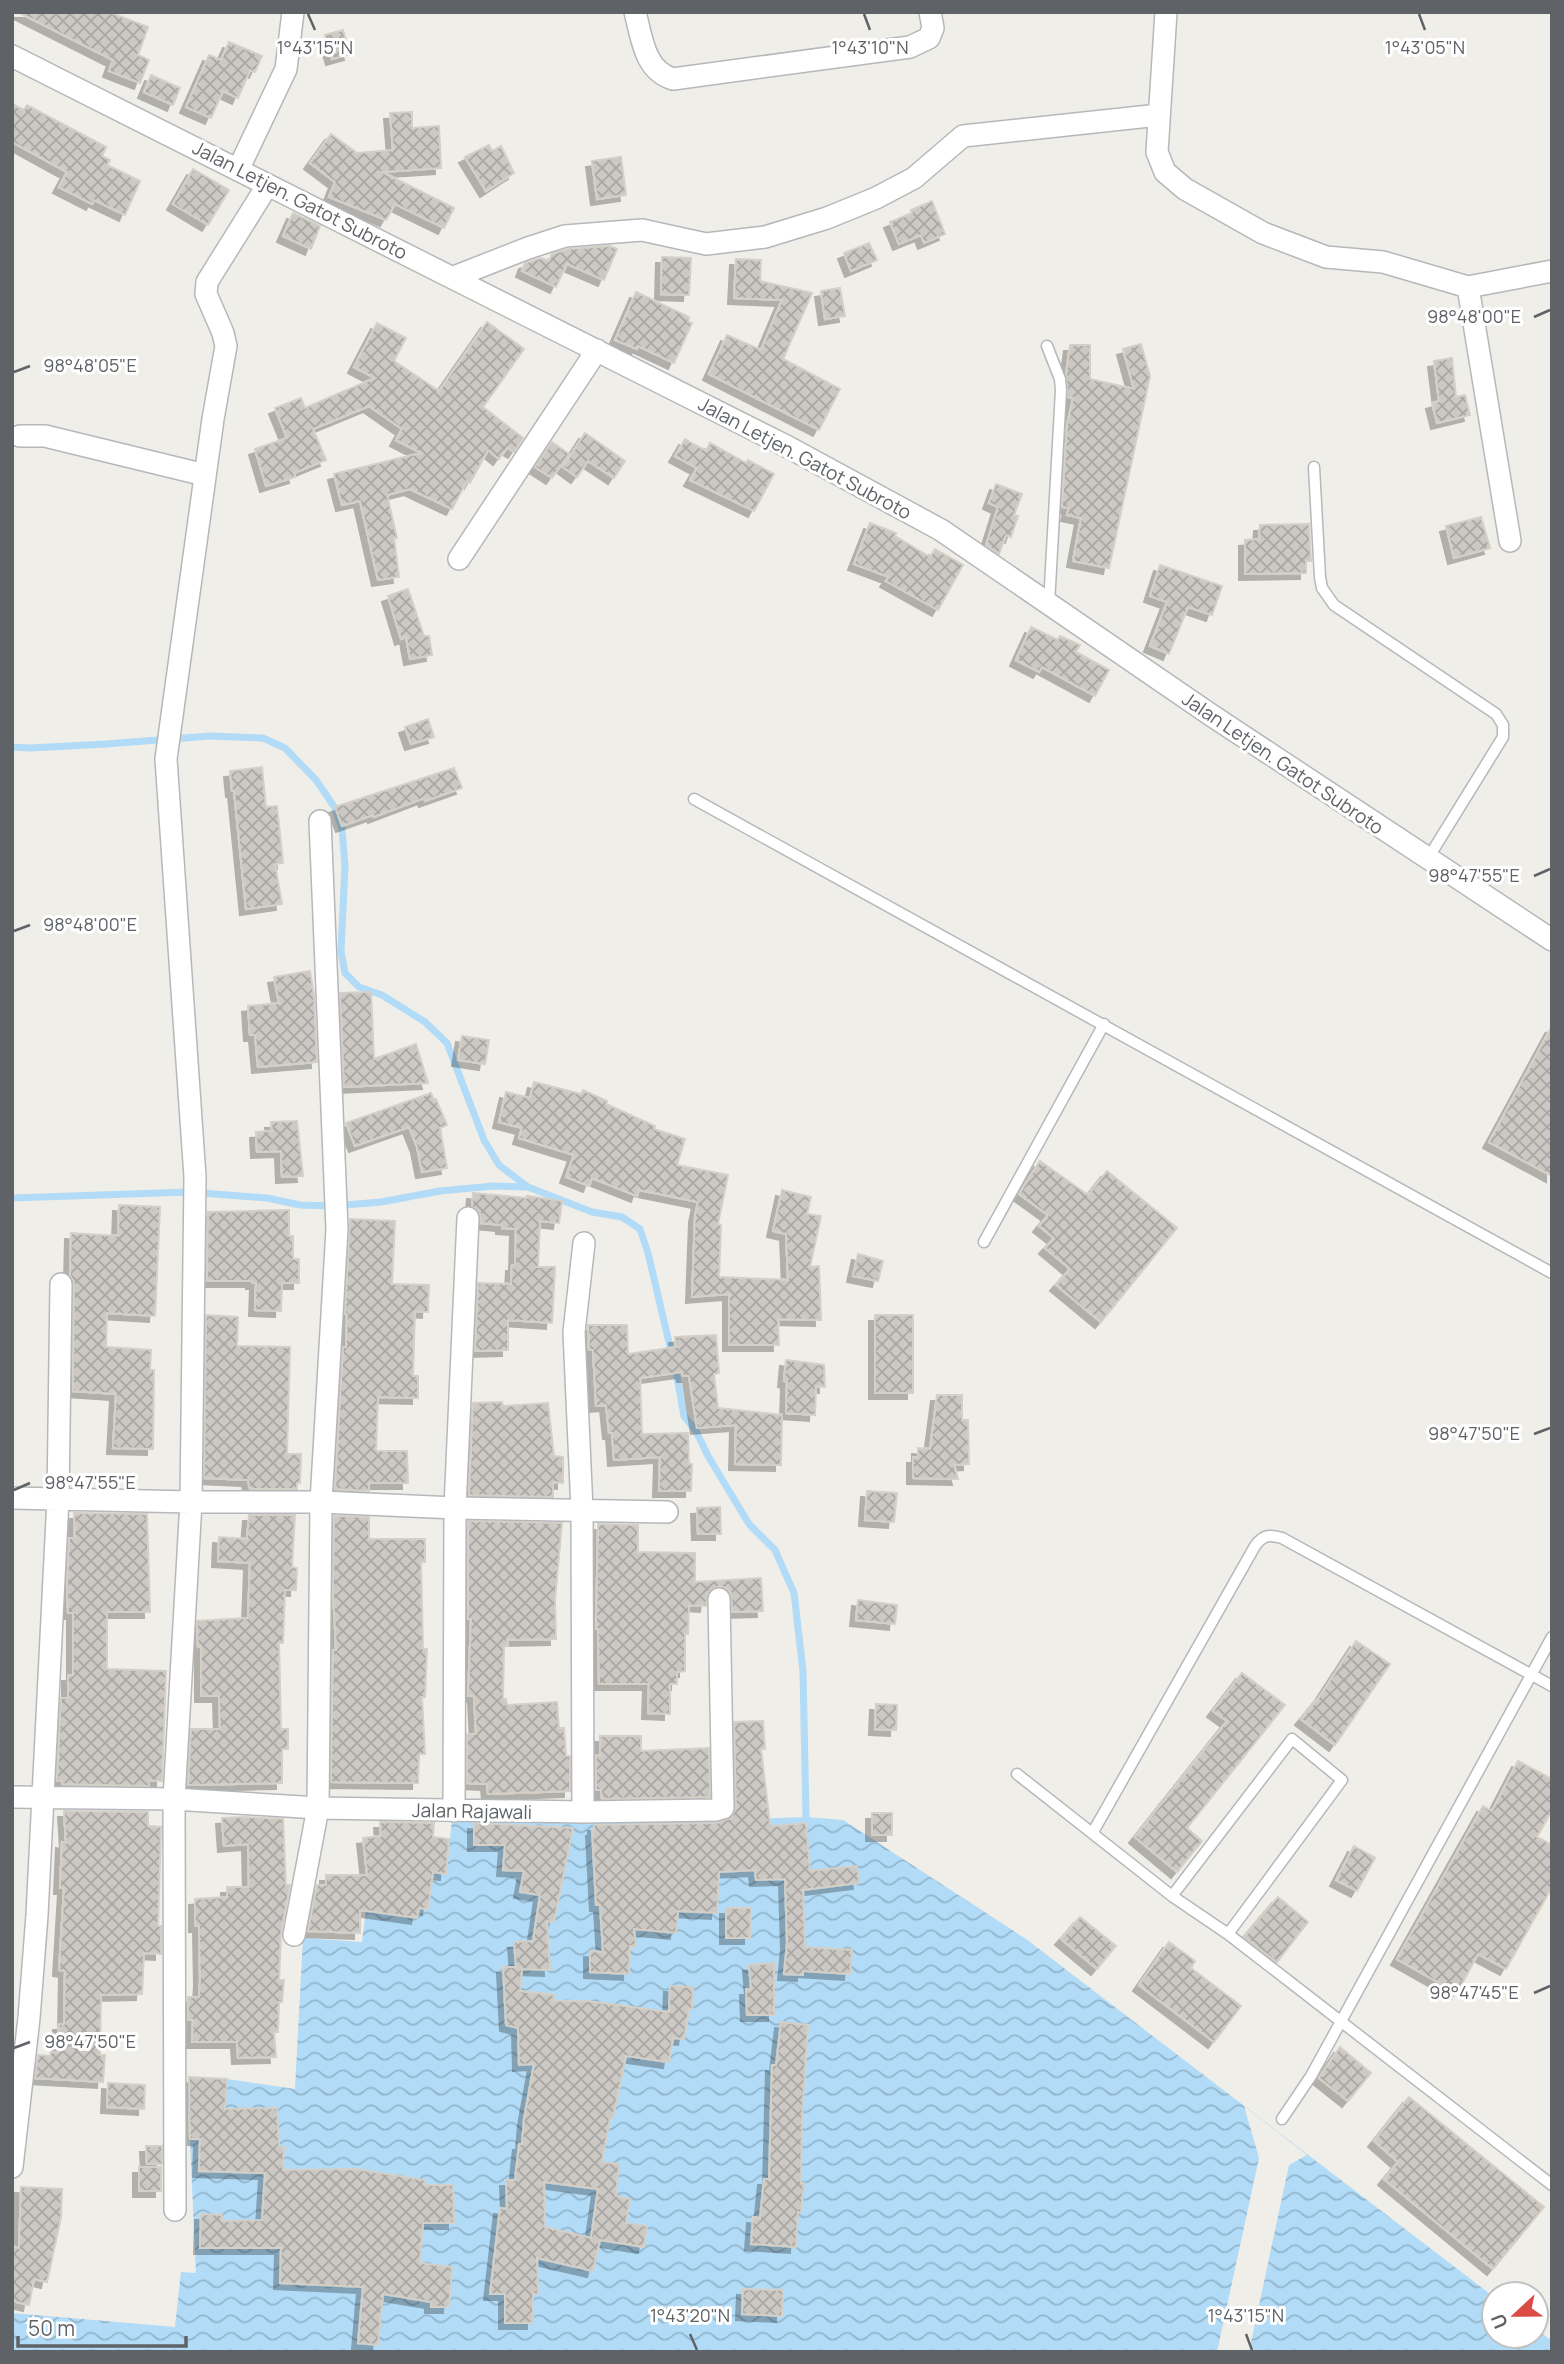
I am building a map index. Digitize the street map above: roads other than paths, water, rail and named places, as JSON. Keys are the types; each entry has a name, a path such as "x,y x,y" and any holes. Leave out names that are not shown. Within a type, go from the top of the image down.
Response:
{"street":[{"path":"238,170 286,69 293,12"},
{"path":"635,12 650,64 663,76 673,79 919,45 929,38 933,28 930,12"},
{"path":"1166,12 1157,152 1165,172 1185,189 1263,233 1326,257 1382,262 1468,287 1552,271"},
{"name":"Jalan Letjen. Gatot Subroto","path":"12,56 788,447 941,530 1427,860 1552,940"},
{"path":"454,277 565,236 642,230 706,244 765,237 827,218 876,198 914,178 962,136 1159,115"},
{"path":"175,2210 174,1799 191,1502 195,1177 166,759 205,475 226,346 206,294 207,282 267,186"},
{"path":"1468,287 1510,541"},
{"path":"460,559 597,350"},
{"path":"20,436 45,436 205,475"},
{"path":"294,1935 318,1808 321,1502 337,1229 320,821"},
{"path":"454,1811 455,1508 468,1218"},
{"path":"583,1812 582,1510 574,1332 584,1243"},
{"path":"12,2167 37,1915 58,1499 61,1284"},
{"path":"12,1498 321,1502 455,1508 667,1512"},
{"name":"Jalan Rajawali","path":"12,1797 174,1799 318,1808 454,1811 583,1812 723,1808 719,1599"}],"lane":[{"path":"1048,346 1060,379 1061,390 1049,604"},
{"path":"1314,467 1320,577 1327,597 1334,605 1496,714 1503,725 1503,737 1427,860"},
{"path":"694,799 1552,1273"},
{"path":"984,1242 1104,1024"},
{"path":"1093,1832 1255,1546 1261,1538 1271,1534 1552,1686"},
{"path":"1282,2119 1311,2076 1552,1637"},
{"path":"1172,1896 1292,1739 1342,1780 1228,1934"},
{"path":"1017,1774 1172,1896 1228,1934 1552,2185"}],"water":[{"path":"806,1817 843,1820 1026,1939 1480,2286 1480,2350 1550,2350 1550,2340 1552,2352 12,2352 12,2313 175,2327 181,2272 196,2273 189,2077 227,2079 295,2089 303,1938 362,1942 371,1867 446,1873 452,1821 631,1819 652,1822"}],"waterway":[{"path":"12,747 106,744 210,736 263,738 285,748 316,780 335,808 342,829 345,866 341,951 345,973 359,987 382,995 425,1022 447,1043 484,1140 499,1165 528,1187"},
{"path":"12,1198 189,1192 267,1198 300,1205 333,1206 381,1202 440,1191 493,1186 528,1187 592,1212 622,1217 640,1229 672,1355"},
{"path":"675,1366 684,1416 696,1431 749,1524 775,1550 794,1593 803,1671 806,1817"}]}
